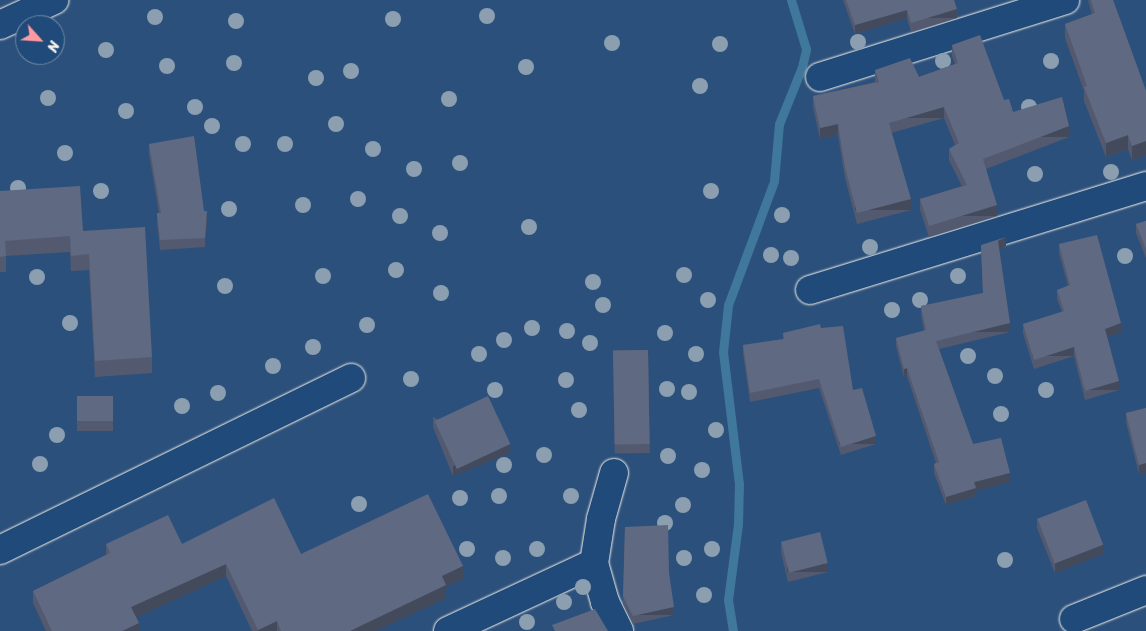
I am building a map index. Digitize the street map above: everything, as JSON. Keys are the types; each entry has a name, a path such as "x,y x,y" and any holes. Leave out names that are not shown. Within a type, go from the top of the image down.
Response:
{"street":[{"path":"0,25 54,0"},
{"path":"820,77 1065,0"},
{"path":"810,290 1146,186"},
{"path":"0,550 351,378"},
{"path":"614,473 601,519 594,563 605,602 619,631"},
{"path":"448,631 594,563"},
{"path":"1074,619 1146,590"}],"building":[{"path":"846,0 954,0 957,9 911,23 907,10 855,25"},
{"path":"1091,0 1113,0 1146,91 1146,141 1132,146 1128,135 1106,143 1084,87 1087,86 1065,24 1095,13"},
{"path":"980,35 1004,100 1009,99 1013,112 1062,97 1069,126 983,159 997,205 929,226 920,199 967,185 949,149 959,143 944,107 889,123 911,199 857,213 845,167 838,124 820,128 813,96 879,82 875,70 910,58 919,77 958,63 952,45"},
{"path":"194,136 204,211 207,211 205,238 160,240 157,213 161,213 149,144"},
{"path":"80,186 83,231 145,227 152,357 95,361 89,254 71,256 70,236 5,241 6,256 0,257 0,191"},
{"path":"1146,221 1146,249 1136,224"},
{"path":"1097,235 1121,323 1105,329 1119,381 1085,391 1074,347 1034,360 1023,324 1064,311 1057,290 1070,285 1059,244"},
{"path":"1006,237 998,241 1010,323 936,341 973,444 1001,438 1010,473 974,482 976,488 946,497 934,464 939,462 907,368 904,369 896,338 926,330 921,306 983,293 981,245"},
{"path":"820,324 821,328 843,326 853,390 862,388 876,436 841,447 819,379 750,393 743,345 784,339 783,333"},
{"path":"648,350 650,444 615,445 613,351"},
{"path":"77,396 113,396 113,421 77,421"},
{"path":"488,396 510,444 457,469 435,421"},
{"path":"1146,408 1146,463 1139,465 1126,413"},
{"path":"428,494 463,566 442,576 446,585 350,631 281,631 277,621 258,630 226,564 131,607 139,623 122,631 52,631 33,591 110,553 106,544 168,515 182,544 274,498 301,554"},
{"path":"1086,500 1103,545 1055,563 1037,519"},
{"path":"668,525 669,573 674,607 633,616 623,596 625,527"},
{"path":"820,532 828,563 789,573 781,542"},
{"path":"595,609 608,631 555,631 552,625"}],"waterway":[{"path":"733,631 728,600 738,524 739,484 723,352 728,305 774,181 779,124 802,67 806,49 791,0"}]}
